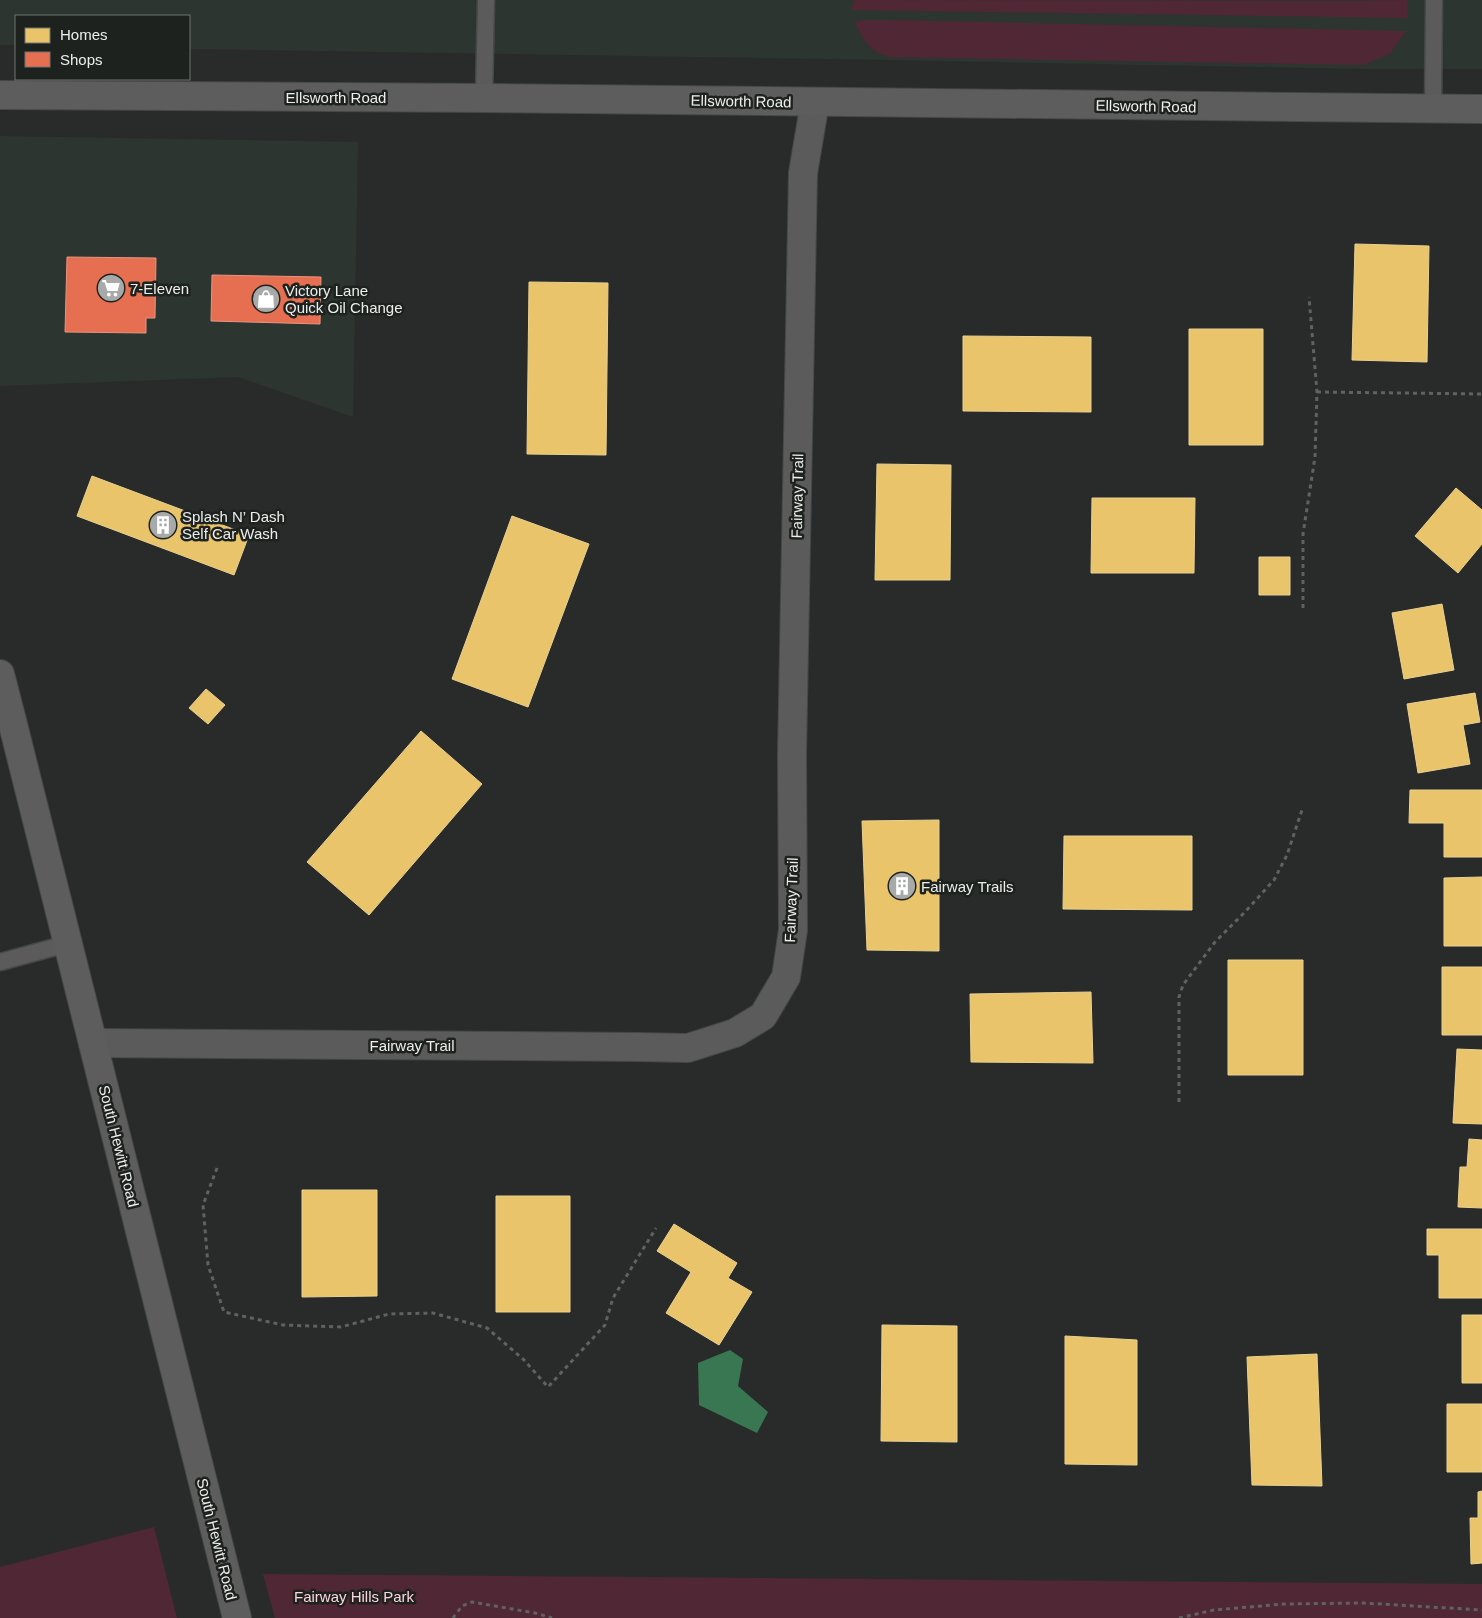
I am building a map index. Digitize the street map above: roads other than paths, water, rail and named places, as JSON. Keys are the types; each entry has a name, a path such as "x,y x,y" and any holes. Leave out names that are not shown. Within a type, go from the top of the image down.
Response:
{"main road":[{"name":"Ellsworth Road","path":"0,95 484,98 1482,110"},
{"name":"South Hewitt Road","path":"0,674 70,943 93,1043 237,1618"}],"street":[{"name":"Fairway Trail","path":"93,1043 688,1048 734,1033 763,1016 786,977 793,930 792,754 803,173 814,102"}],"lane":[{"path":"484,98 486,0"},
{"path":"1433,109 1434,0"},
{"path":"0,962 70,943"}],"place":[{"name":"7-Eleven","path":"111,288"},
{"name":"Victory Lane Quick Oil Change","path":"266,299"},
{"name":"Splash N’ Dash Self Car Wash","path":"163,525"},
{"name":"Fairway Trails","path":"902,886"}],"park label":[{"name":"Fairway Hills Park","path":"354,1596"}]}
